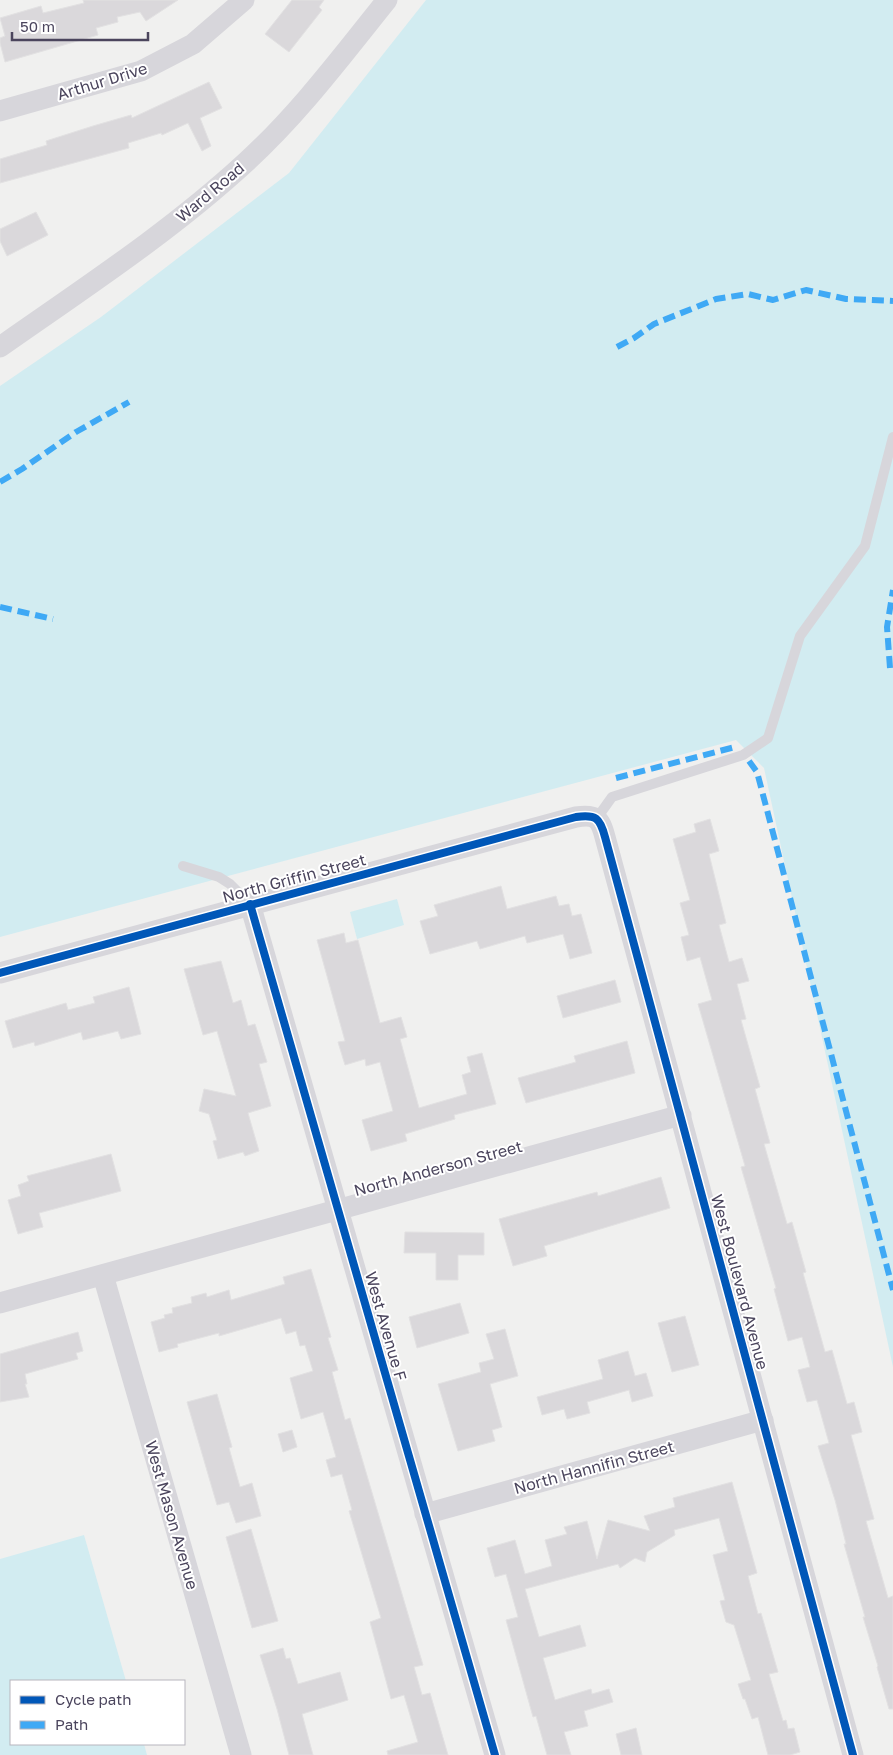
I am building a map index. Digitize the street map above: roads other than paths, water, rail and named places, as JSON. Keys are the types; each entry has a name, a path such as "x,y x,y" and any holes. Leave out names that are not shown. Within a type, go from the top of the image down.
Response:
{"street":[{"name":"Arthur Drive","path":"0,111 141,71 193,44 244,0"},
{"name":"Ward Road","path":"0,347 132,255 246,162 295,112 387,0"},
{"name":"North Griffin Street","path":"0,973 576,817 587,815 596,818"},
{"name":"West Boulevard Avenue","path":"596,818 605,834 853,1755"},
{"name":"West Avenue F","path":"250,904 496,1755"},
{"name":"North Anderson Street","path":"0,1303 680,1116"},
{"name":"West Mason Avenue","path":"103,1275 241,1755"},
{"name":"North Hannifin Street","path":"425,1514 763,1420"}],"lane":[{"path":"596,818 612,797 743,755 768,738 800,636 865,546 893,437"},
{"path":"183,866 220,876 250,904"}]}
